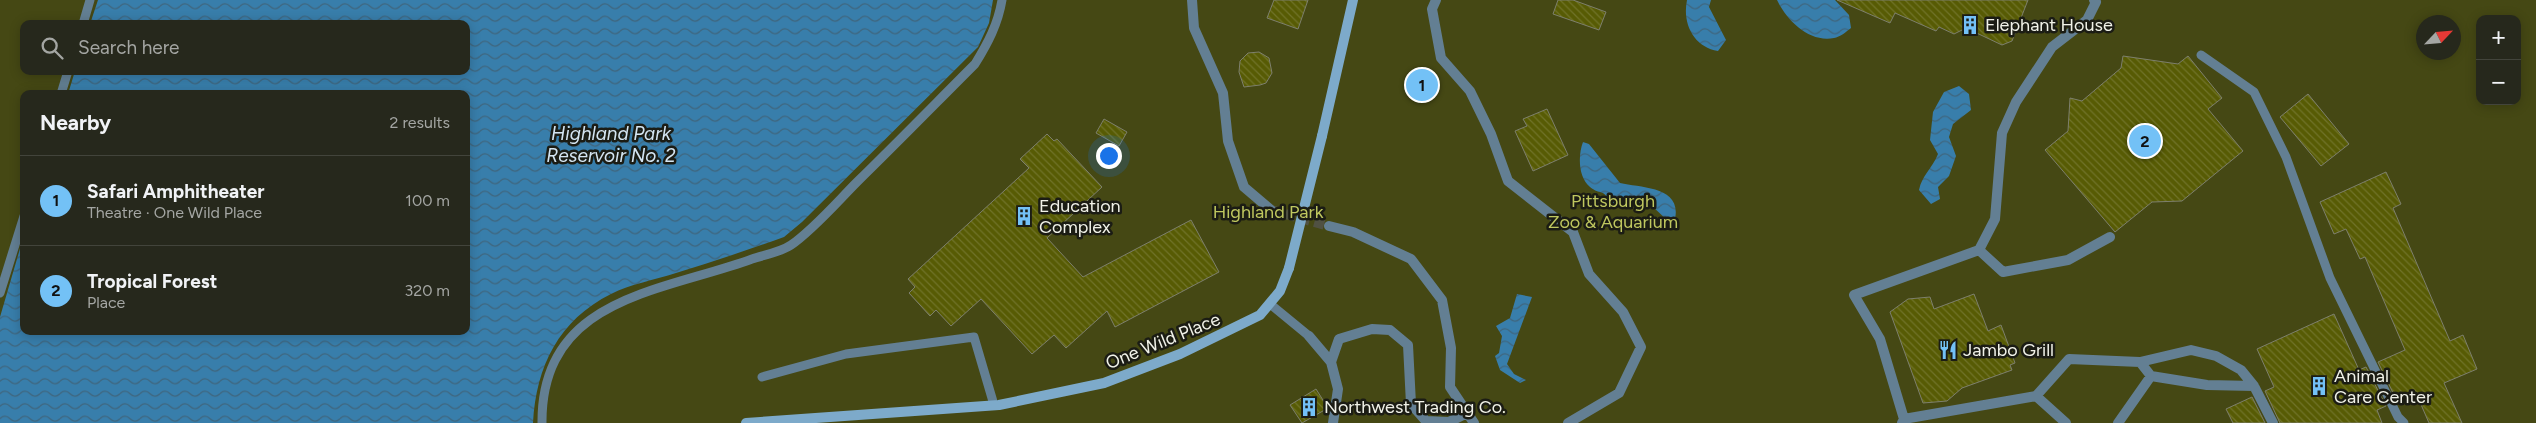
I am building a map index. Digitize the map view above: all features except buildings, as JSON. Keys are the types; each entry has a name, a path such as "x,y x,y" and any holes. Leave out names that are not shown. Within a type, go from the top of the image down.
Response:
{"main road":[{"name":"One Wild Place","path":"746,423 994,405 1069,392 1135,372 1180,354 1245,324 1260,315 1280,291 1289,268 1353,0"}],"street":[{"path":"1192,0 1194,28 1223,93 1228,141 1244,187 1271,210"},
{"path":"1436,0 1432,9 1441,58 1470,91 1491,134 1508,181 1574,232 1589,274 1623,312 1641,347 1619,393 1568,423"},
{"path":"2094,0 2096,2 2087,20 2052,47 2016,102 2002,133 1996,219 1979,250 1854,295 1880,338 1903,421 2036,396 2069,358 2140,362 2191,350 2216,356 2241,370 2254,386 2273,423"},
{"path":"1329,226 1354,232 1411,259 1442,300 1451,348 1450,387 1474,423"},
{"path":"1979,250 2003,272 2068,260 2110,238"},
{"path":"1332,362 1339,339 1372,329 1390,330 1408,345 1411,404 1426,421 1448,422 1467,413"},
{"path":"1309,336 1332,362 1338,389 1333,423"},
{"path":"2140,362 2151,376 2207,385 2254,386"},
{"path":"2118,423 2151,376"},
{"path":"2036,396 2066,423"}],"lane":[{"path":"84,20 90,0"},
{"path":"542,423 544,392 554,364 574,334 586,322 626,298 741,263 790,245 838,201 975,64 990,40 999,17 1002,0"},
{"path":"2201,55 2254,92 2286,157 2330,278 2398,417 2404,423"},
{"path":"62,90 67,75"},
{"path":"0,293 20,229"},
{"path":"1270,304 1309,336"},
{"path":"762,378 846,354 974,336 994,405"}],"green space":[{"name":"Pittsburgh Zoo & Aquarium","path":"0,0 2536,0 2536,423 0,423"}],"water":[{"name":"Highland Park Reservoir No. 2","path":"98,0 993,0 989,23 978,47 802,222 784,237 618,291 593,305 577,317 564,331 545,364 539,382 533,423 0,423 0,317 20,249 20,335 470,335 470,90 69,90 74,75 470,75 470,20 91,20"},
{"path":"1687,0 1711,0 1709,7 1726,40 1718,51 1702,45 1692,33 1686,18"},
{"path":"1777,0 1835,0 1849,15 1851,28 1836,37 1825,39 1808,34 1793,23"},
{"path":"1959,86 1969,94 1971,110 1953,124 1949,137 1956,156 1949,176 1938,187 1940,199 1931,204 1919,190 1922,180 1938,154 1930,140 1933,112 1944,92"},
{"path":"1583,142 1589,144 1620,183 1658,190 1666,194 1676,208 1675,219 1668,221 1651,205 1637,202 1624,206 1611,203 1603,193 1590,187 1583,178 1580,166 1580,153"},
{"path":"1517,294 1532,297 1507,364 1514,374 1526,380 1520,383 1500,370 1495,356 1499,353 1502,336 1496,326 1510,318"}],"tunnel":[{"path":"1271,210 1329,226"}],"place":[{"name":"Elephant House","path":"1970,25"},
{"name":"Safari Amphitheater","path":"1422,85"},
{"name":"Tropical Forest","path":"2145,141"},
{"name":"Education Complex","path":"1024,216"},
{"name":"Jambo Grill","path":"1948,350"},
{"name":"Animal Care Center","path":"2319,386"},
{"name":"Northwest Trading Co.","path":"1309,407"}],"park label":[{"name":"Highland Park","path":"1268,212"}]}
